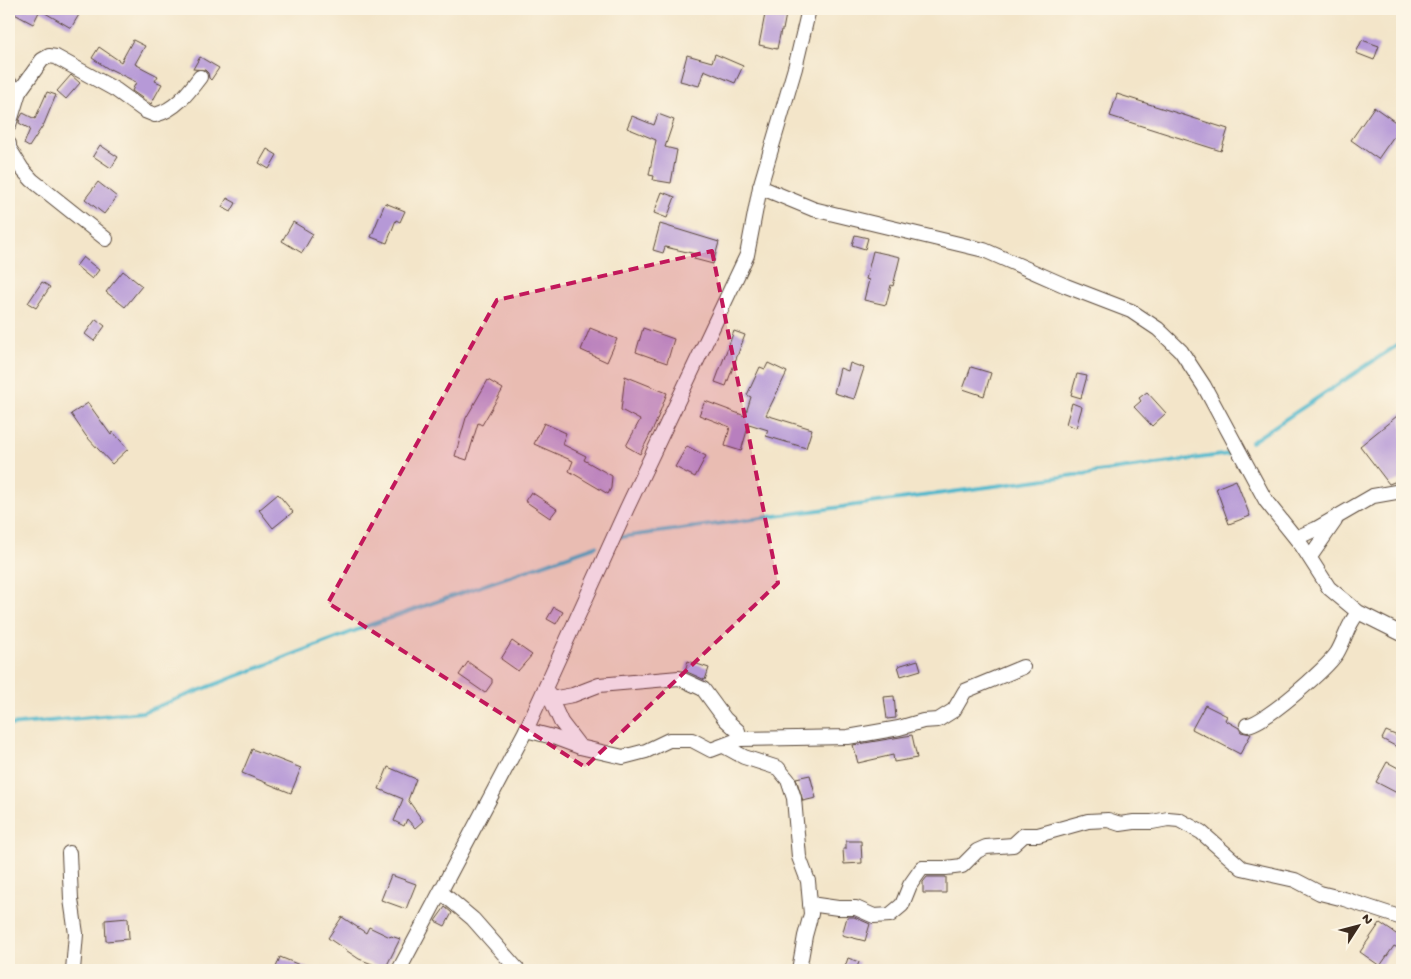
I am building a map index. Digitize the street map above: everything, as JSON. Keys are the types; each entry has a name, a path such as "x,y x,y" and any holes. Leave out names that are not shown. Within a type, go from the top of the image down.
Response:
{"street":[{"path":"399,970 442,892 526,730 548,693 627,508 747,255 760,187 809,9"},
{"path":"9,125 14,87 42,60 49,56 56,57 116,90 145,111 155,115 173,107 187,94 200,77"},
{"path":"9,144 9,148 22,169 32,180 106,239"},
{"path":"760,187 814,209 984,250 1066,286 1131,311 1158,329 1180,351 1204,386 1266,501 1310,557 1329,588 1358,613 1402,634"},
{"path":"1296,538 1373,496 1396,492 1402,489"},
{"path":"1310,557 1340,515"},
{"path":"1247,725 1253,725 1267,716 1325,668 1337,653 1347,634 1352,618 1358,613"},
{"path":"526,730 580,747 623,757 646,752 669,740 692,740 711,750 740,739 848,737 899,728 923,721 938,720 954,710 965,691 1023,667"},
{"path":"548,693 573,695 598,685 680,678 703,689 725,719 738,730 740,739"},
{"path":"548,693 561,722 580,747"},
{"path":"724,746 744,757 778,768 788,780 794,798 799,857 808,881 811,914 799,970"},
{"path":"810,904 838,908 856,908 874,916 890,915 902,905 910,885 922,868 962,866 977,852 986,847 1013,845 1024,835 1038,835 1088,821 1108,820 1120,824 1152,822 1168,818 1179,820 1200,832 1242,868 1295,880 1320,893 1402,918"},
{"path":"69,853 71,899 76,934 73,970"},
{"path":"442,892 473,919 518,970"}],"highlighted area":[{"path":"712,251 778,583 585,767 328,603 497,300"}],"building":[{"path":"9,9 73,9 80,13 71,28 40,10 33,24 9,11"},
{"path":"766,9 787,9 777,49 759,45"},
{"path":"133,40 145,46 135,64 158,76 155,81 162,84 151,104 132,91 136,82 110,70 92,58 99,47 121,62"},
{"path":"1362,40 1379,46 1374,60 1356,53"},
{"path":"715,54 743,66 735,83 704,70 699,86 680,81 687,55 712,62"},
{"path":"200,57 219,68 211,80 205,70 193,69"},
{"path":"71,75 80,83 66,99 57,91"},
{"path":"47,92 56,95 44,124 29,147 24,144 30,129 19,123 20,118 23,113 35,119"},
{"path":"1117,94 1228,129 1221,151 1110,116"},
{"path":"1374,107 1401,126 1378,159 1351,140"},
{"path":"658,114 674,120 665,147 677,150 671,183 653,180 654,176 649,175 656,140 627,128 632,116 654,125"},
{"path":"100,145 118,157 111,168 93,156"},
{"path":"267,149 277,155 269,169 259,163"},
{"path":"98,182 117,197 104,214 85,199"},
{"path":"662,192 675,197 667,218 654,213"},
{"path":"227,198 236,203 231,212 222,207"},
{"path":"385,203 405,211 400,222 396,220 387,243 371,237"},
{"path":"293,222 313,234 302,253 282,241"},
{"path":"660,224 719,242 713,264 694,259 696,254 665,247 663,253 653,250"},
{"path":"855,235 868,238 865,249 852,245"},
{"path":"873,251 900,257 886,305 864,300 869,280 866,279"},
{"path":"83,257 99,270 92,279 76,266"},
{"path":"123,271 142,286 125,307 106,292"},
{"path":"42,282 50,287 36,308 28,303"},
{"path":"96,319 105,326 94,341 85,334"},
{"path":"590,328 617,339 607,362 581,350"},
{"path":"643,328 674,339 667,363 636,352"},
{"path":"734,331 745,335 726,386 715,382"},
{"path":"768,363 787,372 766,415 812,429 806,448 766,436 768,430 749,424 741,451 725,446 730,427 699,415 705,401 745,416 751,397 747,395 760,367 765,369"},
{"path":"850,363 864,368 854,399 834,393 840,368 848,371"},
{"path":"971,367 991,373 984,396 963,389"},
{"path":"1077,374 1087,376 1081,398 1071,395"},
{"path":"625,376 667,393 655,425 640,454 626,446 640,420 621,410"},
{"path":"488,380 503,389 482,425 478,423 467,460 455,456 466,418"},
{"path":"1147,392 1166,413 1152,426 1134,407 1141,401 1139,398"},
{"path":"88,403 111,435 113,432 128,449 112,464 86,436 71,414"},
{"path":"1072,403 1082,407 1076,428 1066,424"},
{"path":"1402,412 1402,479 1389,484 1360,446"},
{"path":"544,423 566,433 562,444 586,456 584,460 612,476 611,488 608,494 569,471 573,461 534,444"},
{"path":"687,446 706,456 695,477 675,467"},
{"path":"1236,480 1250,516 1229,524 1216,488"},
{"path":"531,492 557,509 550,518 525,501"},
{"path":"278,494 293,512 273,528 259,510"},
{"path":"554,607 563,612 556,624 547,619"},
{"path":"512,641 532,655 518,671 501,659"},
{"path":"918,660 921,670 901,676 898,666"},
{"path":"688,661 709,668 705,680 685,671"},
{"path":"468,662 492,679 492,683 485,693 459,675"},
{"path":"894,696 896,718 887,719 884,697"},
{"path":"1205,705 1227,716 1225,720 1239,728 1241,732 1251,734 1240,754 1192,729"},
{"path":"1386,731 1402,738 1399,748 1382,739"},
{"path":"912,735 917,758 894,762 893,755 858,763 853,745"},
{"path":"252,749 301,768 291,793 242,773"},
{"path":"1387,762 1402,770 1402,788 1399,794 1376,782"},
{"path":"388,767 416,779 408,800 423,821 415,828 407,819 404,826 394,821 403,799 379,789"},
{"path":"810,775 816,798 803,801 796,778"},
{"path":"846,841 861,841 862,863 844,864 843,849 846,849"},
{"path":"391,875 416,884 406,909 381,900"},
{"path":"927,877 946,877 946,893 923,893 923,882"},
{"path":"445,907 452,913 445,926 435,921"},
{"path":"342,917 366,933 369,927 390,937 400,939 385,969 359,959 328,938"},
{"path":"847,917 854,917 870,924 865,941 842,935"},
{"path":"128,918 129,939 106,941 105,920"},
{"path":"1380,923 1402,938 1402,950 1394,946 1380,966 1360,952"},
{"path":"280,957 312,970 275,970"},
{"path":"848,958 859,962 856,970 844,970"}],"waterway":[{"path":"1251,442 1402,342"},
{"path":"622,537 1229,454"},
{"path":"9,725 143,712 370,625 596,546"}]}
